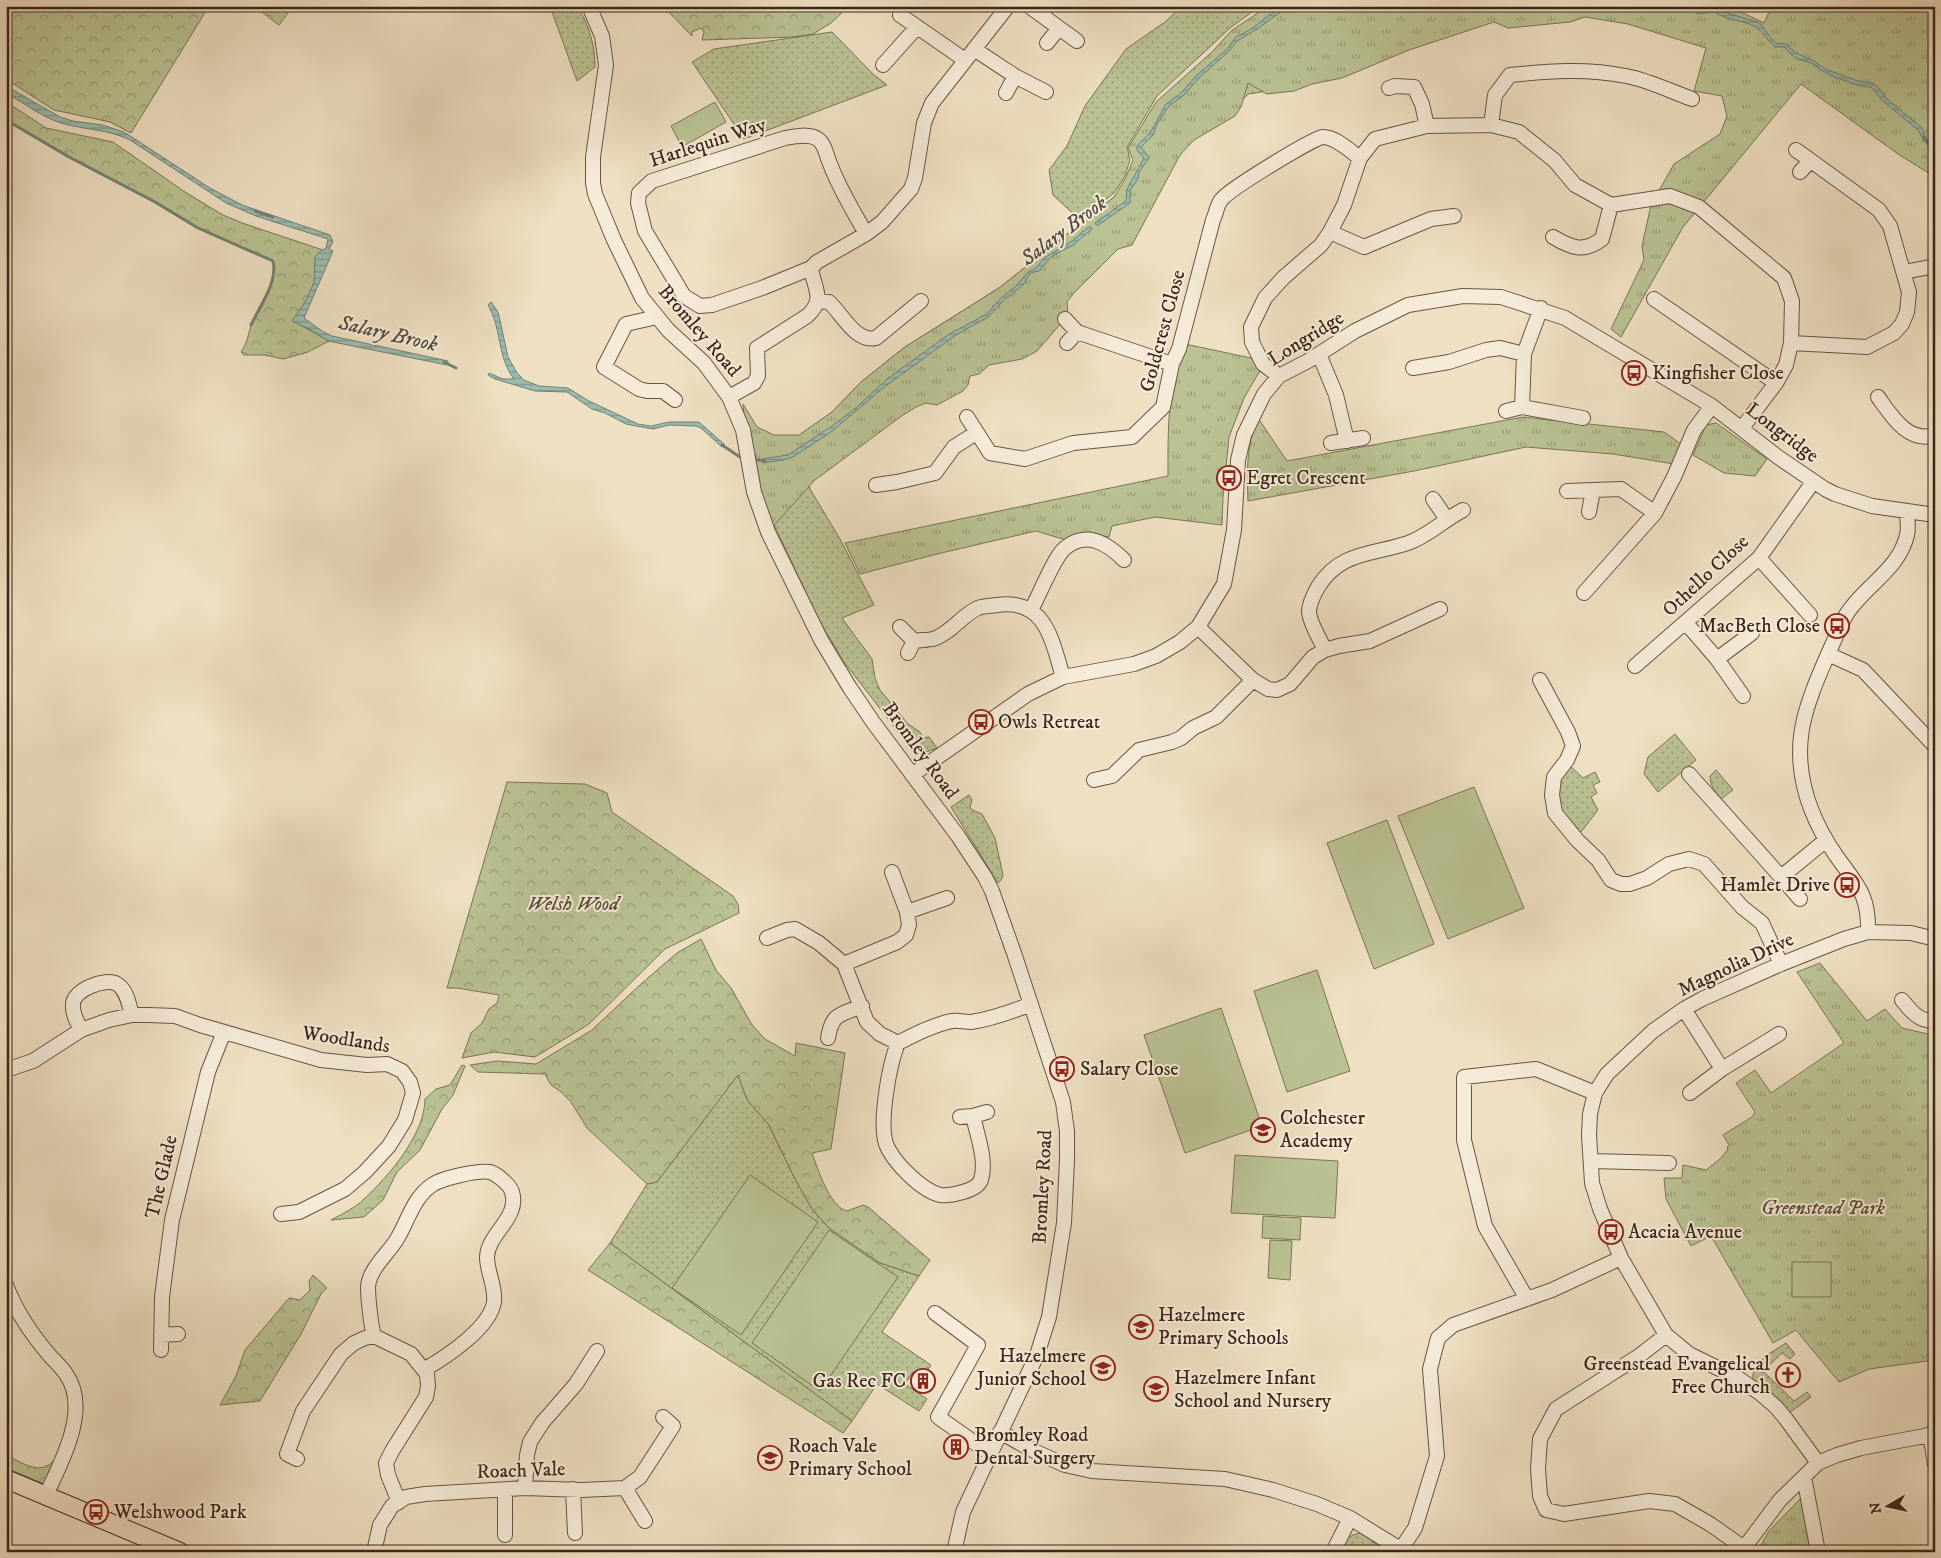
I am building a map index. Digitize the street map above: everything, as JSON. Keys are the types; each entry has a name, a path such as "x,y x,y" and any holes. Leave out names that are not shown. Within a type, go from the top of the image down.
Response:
{"main road":[{"path":"6,1479 45,1497 180,1552"}],"street":[{"name":"Bromley Road","path":"589,6 602,36 606,65 592,170 595,194 630,276 642,298 668,330 704,363 729,397 743,430 758,506 768,532 821,640 850,688 958,836 985,877 992,891 1053,1068 1066,1116 1067,1160 1064,1223 1049,1317 1037,1354 963,1512 954,1552"},
{"path":"729,397 754,383 758,376 757,348 814,310 818,301 817,285 811,268 817,262 866,234 882,222 911,189 915,178 924,123 932,103 1008,6"},
{"path":"1029,6 1078,41"},
{"path":"900,15 917,27 1046,92"},
{"path":"883,66 917,27"},
{"path":"1048,43 1059,28"},
{"path":"1490,126 1495,95 1510,75 1550,70 1607,73 1628,76 1692,99"},
{"path":"1006,92 1014,76"},
{"path":"1389,88 1395,86 1414,87 1422,104 1426,126"},
{"path":"1279,376 1263,364 1252,342 1252,327 1265,298 1283,278 1321,245 1330,232 1344,205 1360,158 1375,139 1426,126 1490,126 1519,132 1555,161 1575,185 1611,205 1670,196 1699,207 1784,278 1792,301 1791,344 1786,365 1776,383 1742,428"},
{"name":"Harlequin Way","path":"811,268 762,288 712,305 700,306 684,296 645,231 638,203 639,193 652,181 785,138 794,136 814,137 824,147 836,181 866,234"},
{"name":"Goldcrest Close","path":"967,417 990,454 1025,459 1073,442 1132,437 1163,407 1172,364 1179,349 1220,200 1235,188 1322,137 1334,140 1360,158"},
{"path":"1791,344 1866,347 1894,333 1902,324 1907,312 1909,292 1890,226 1879,210 1796,150"},
{"path":"1800,172 1810,161"},
{"path":"1553,237 1578,249 1594,246 1602,239 1611,205"},
{"path":"1330,232 1364,246 1431,220 1454,216"},
{"path":"1904,272 1935,266"},
{"name":"Longridge","path":"912,775 1028,694 1063,677 1134,664 1156,656 1198,628 1224,584 1234,530 1238,460 1244,434 1264,394 1279,376 1355,331 1408,305 1463,296 1501,297 1541,308 1565,318 1712,406 1778,457 1813,482 1834,494 1872,506 1935,515"},
{"path":"1654,299 1776,383"},
{"path":"818,301 829,302 858,335 869,340 876,338 921,300"},
{"path":"1522,407 1524,354 1541,308"},
{"path":"658,317 626,324 604,367 639,389 663,391 676,400"},
{"path":"1065,319 1077,332 1172,364"},
{"path":"1067,343 1077,332"},
{"path":"1413,368 1449,362 1486,350 1500,348 1524,354"},
{"path":"1319,354 1336,395 1347,440"},
{"path":"1878,397 1898,425 1915,435 1931,437 1935,435"},
{"path":"1584,593 1655,513 1674,477 1694,430 1712,406"},
{"path":"1506,411 1522,407 1583,418"},
{"path":"876,485 935,473 954,447 976,433"},
{"path":"1331,443 1363,438"},
{"name":"Othello Close","path":"1635,666 1759,558 1813,482"},
{"path":"1567,491 1621,489 1655,513"},
{"path":"1589,512 1593,490"},
{"path":"1433,499 1446,518"},
{"path":"1326,650 1309,612 1312,597 1331,570 1344,560 1363,553 1386,549 1418,538 1446,518 1464,510"},
{"path":"1868,932 1866,900 1856,882 1826,840 1804,792 1799,764 1801,734 1812,693 1846,616 1859,598 1889,568 1902,551 1908,533 1908,512"},
{"path":"1031,610 1058,558 1065,548 1078,541 1100,541 1112,548 1124,560"},
{"path":"1759,558 1810,615"},
{"path":"900,627 911,647 934,639 978,608 1006,604 1031,610 1043,620 1051,636 1063,677"},
{"path":"1198,628 1253,680 1268,689 1277,690 1285,688 1313,657 1326,650 1339,646 1370,642 1440,609"},
{"path":"1686,623 1717,659 1743,696"},
{"path":"1717,659 1752,633"},
{"path":"1828,654 1862,670 1933,744"},
{"path":"1094,780 1112,776 1139,750 1172,742 1181,738 1193,728 1216,717 1253,680"},
{"path":"1540,680 1568,732 1572,746 1567,760 1554,777 1552,795 1555,813 1577,840 1598,860 1611,880 1621,884 1630,884 1647,878 1669,864 1689,859 1704,864 1742,908 1762,923 1780,964"},
{"path":"1689,774 1800,899"},
{"path":"1781,877 1826,840"},
{"path":"844,964 897,942 906,935 909,924 907,912 892,872"},
{"path":"907,912 947,898"},
{"path":"767,938 795,929 819,943 844,964 867,1022 880,1034 898,1043"},
{"name":"Magnolia Drive","path":"1818,1463 1786,1419 1762,1394 1738,1378 1689,1354 1666,1335 1621,1258 1600,1209 1592,1183 1589,1135 1590,1114 1595,1093 1607,1074 1632,1050 1684,1009 1780,964 1844,939 1868,932 1911,934 1935,939"},
{"path":"81,1030 72,1002 79,992 105,981 117,983 125,992 132,1015"},
{"path":"1902,1000 1913,1014 1923,1020 1935,1021"},
{"path":"973,1115 983,1168 980,1182 972,1190 942,1195 930,1191 908,1174 893,1157 883,1132 892,1059 898,1043 912,1035 952,1021 969,1022 1001,1016 1031,1004"},
{"path":"828,1038 832,1022 836,1017 862,1006"},
{"path":"1684,1009 1722,1069"},
{"name":"Woodlands","path":"6,1070 33,1061 81,1030 108,1020 132,1015 175,1016 321,1060 367,1065 387,1064 402,1072 410,1082 413,1093 405,1120 389,1146 345,1189 299,1212 281,1214"},
{"name":"The Glade","path":"161,1350 162,1297 172,1220 208,1072 224,1032"},
{"path":"1690,1093 1722,1069 1779,1034"},
{"path":"1527,1299 1485,1226 1464,1140 1464,1078 1536,1069 1595,1093"},
{"path":"1591,1161 1669,1162"},
{"path":"374,1336 371,1328 368,1286 374,1271 397,1239 421,1195 433,1184 477,1172 492,1172 504,1181 512,1191 513,1210 492,1243 487,1257 494,1301 490,1314 457,1349 425,1369"},
{"path":"1000,1432 1036,1452 1065,1465 1092,1471 1224,1479 1273,1490 1317,1504 1350,1518 1403,1550 1415,1528 1437,1456 1430,1369 1438,1338 1453,1325 1552,1290 1621,1258"},
{"path":"6,1286 20,1316 33,1335 66,1374 74,1390 76,1415 70,1438 45,1497"},
{"path":"935,1313 978,1345 938,1417 989,1454"},
{"path":"161,1335 178,1334"},
{"path":"1666,1335 1639,1356 1556,1409 1540,1439 1538,1469 1540,1496 1546,1510 1564,1514 1648,1502 1675,1504 1710,1524 1742,1550 1780,1500 1818,1463 1860,1448 1932,1434 1935,1464"},
{"path":"297,1459 287,1454 303,1411 341,1354 354,1343 374,1336 411,1354 425,1369 428,1386 426,1397 386,1463 388,1476 399,1502 392,1506 380,1525 374,1552"},
{"path":"525,1488 527,1455 530,1442 542,1423 576,1384 597,1351"},
{"path":"645,1521 625,1488 640,1477 671,1420"},
{"path":"1804,1477 1818,1552"},
{"name":"Roach Vale","path":"399,1502 406,1497 425,1494 525,1488 573,1490 625,1488"},
{"path":"505,1490 505,1535"},
{"path":"573,1490 575,1533"},
{"path":"1333,1552 1350,1518"}],"green space":[{"path":"6,6 209,6 131,133 110,122 54,110 6,79"},
{"path":"254,6 293,6 279,25"},
{"path":"550,6 577,6 588,28 594,51 595,67 577,81"},
{"path":"663,6 849,6 831,23 813,34 793,37 702,40 704,32 701,28 692,32 692,36"},
{"path":"1182,6 1260,6 1230,28 1157,96 1127,147 1130,160 1125,176 1114,193 1080,220 1053,195 1049,170 1067,146 1085,106 1126,49 1165,22"},
{"path":"1268,6 1575,6 1490,17 1296,87 1248,94 1229,115 1192,137 984,362 913,404 808,478 810,489 840,539 874,605 842,618 872,659 875,678 880,690 908,724 920,732 923,738 929,737 937,748 921,754 913,749 899,733 844,662 821,624 775,527 756,467 832,412 861,382 905,347 999,288 1114,197"},
{"path":"1268,6 1728,6 1764,23 1772,6 1935,6 1935,177 1898,154 1801,84 1683,227 1621,337 1611,329 1644,260 1642,246 1651,205 1674,164 1720,134 1727,116 1722,96 1694,91 1706,48 1628,24 1585,17 1570,22 1508,28 1494,22 1409,50 1342,78 1312,84 1294,91 1267,94 1248,83 1241,107 1235,116 1194,140 1180,155 1132,245 1118,249 1073,294 1067,302 1068,315 1037,351 1022,359 989,365 979,374 970,376 968,385 963,391 937,405 926,403 903,415 815,480 768,532 745,423 743,404 757,427 774,435 799,435 832,412 861,382 905,347 999,288 1114,197 1126,177 1133,160 1128,148 1156,102 1213,51 1231,31"},
{"path":"832,32 873,74 887,85 744,139 692,62 714,49"},
{"path":"6,102 46,128 113,142 185,192 223,215 323,250 315,260 315,278 310,292 293,321 329,341 308,352 283,359 265,355 244,355 241,352 270,285 274,269 273,261 198,228 155,202 69,157 6,120"},
{"path":"715,102 726,122 682,147 671,126"},
{"path":"1185,344 1251,358 1261,369 1244,398 1229,437 1222,525 1155,517 1112,526 1109,537 1085,533 1066,540 1036,531 860,574 845,543 1168,476 1172,393"},
{"path":"1523,417 1664,432 1681,444 1674,464 1613,454 1526,447 1414,471 1248,501 1249,448 1258,418 1287,461"},
{"path":"1716,423 1767,459 1755,476 1724,473 1693,455 1706,425"},
{"path":"1675,734 1696,760 1658,792 1644,774 1648,757"},
{"path":"1571,767 1583,778 1595,772 1600,782 1593,785 1597,793 1591,797 1598,810 1581,832 1578,833 1560,807 1559,801 1561,775"},
{"path":"1716,770 1733,790 1721,799 1710,780 1710,776"},
{"name":"Welsh Wood","path":"507,782 585,784 607,793 612,812 733,896 738,904 739,913 665,949 589,1024 535,1057 494,1052 462,1058 471,1033 482,1023 489,1009 497,1003 499,995 447,988"},
{"path":"1474,787 1524,908 1448,939 1398,816"},
{"path":"969,795 972,800 970,807 972,810 982,814 995,838 1003,875 998,883 951,807"},
{"path":"1387,820 1434,944 1374,969 1327,843"},
{"path":"701,939 716,970 731,988 752,1025 765,1039 795,1056 796,1043 845,1053 831,1149 812,1153 825,1186 841,1208 847,1211 863,1205 868,1207 930,1260 919,1276 880,1263 829,1228 812,1209 769,1125 747,1100 738,1075 657,1182 647,1184 587,1128 571,1102 551,1085 545,1074 478,1072 470,1065 497,1061 536,1064 592,1030 677,953"},
{"name":"Greenstead Park","path":"1820,963 1867,1021 1885,1009 1902,1028 1932,1035 1935,1038 1935,1360 1869,1369 1839,1382 1796,1330 1773,1343 1711,1236 1691,1246 1666,1199 1664,1178 1682,1178 1683,1165 1706,1170 1720,1159 1728,1149 1729,1145 1723,1135 1752,1117 1755,1112 1736,1083 1755,1070 1771,1093 1844,1043 1797,972"},
{"path":"1317,970 1350,1071 1287,1092 1254,991"},
{"path":"1221,1008 1262,1126 1185,1153 1144,1035"},
{"path":"462,1065 465,1066 453,1095 442,1109 420,1150 397,1172 383,1200 364,1217 331,1220 360,1202 384,1179 404,1154 412,1140 419,1126 425,1099 436,1089 450,1085"},
{"path":"738,1074 747,1100 769,1125 812,1209 829,1228 880,1263 919,1276 882,1332 931,1365 922,1378 913,1372 905,1384 927,1399 919,1411 877,1384 852,1421 610,1243 647,1184 657,1182"},
{"path":"1235,1155 1338,1161 1335,1218 1231,1213"},
{"path":"750,1175 818,1222 741,1335 672,1288"},
{"path":"1263,1216 1301,1218 1300,1240 1262,1238"},
{"path":"829,1230 898,1277 820,1391 752,1343"},
{"path":"1270,1240 1292,1241 1290,1280 1268,1278"},
{"path":"610,1243 852,1421 843,1433 588,1270"},
{"path":"1792,1262 1831,1262 1831,1297 1792,1297"},
{"path":"313,1275 327,1288 322,1292 301,1334 260,1401 220,1405 236,1376 245,1350 289,1298 300,1300 310,1290 309,1281"},
{"path":"1786,1343 1795,1354 1790,1359 1782,1353 1763,1371 1794,1401 1807,1392 1811,1397 1789,1413 1753,1379 1753,1373 1759,1362"},
{"path":"6,1455 37,1468 49,1465 54,1460 44,1484 6,1468"},
{"path":"1802,1497 1811,1548 1790,1552 1757,1552 1769,1531"},
{"path":"1361,1533 1382,1548 1384,1552 1338,1552 1350,1537"}],"shaded area":[{"path":"1284,6 1289,6 1237,41 1184,95 1169,106 1157,124 1153,135 1141,147 1149,158 1130,190 1130,203 1097,226 1095,223 1126,201 1127,189 1144,158 1137,150 1137,146 1150,133 1166,104 1181,93 1197,75 1227,49 1236,37 1253,28"},
{"path":"1687,6 1694,6 1700,11 1714,7 1718,10 1760,23 1775,43 1786,44 1796,53 1814,61 1825,69 1858,81 1872,83 1878,87 1887,99 1922,128 1927,141 1924,142 1919,131 1883,101 1871,87 1860,86 1829,75 1811,63 1795,58 1784,47 1775,47 1756,27 1724,17 1715,12 1697,14"},
{"path":"6,86 60,117 102,125 124,132 210,188 242,205 330,235 333,242 329,249 333,251 304,318 332,336 448,361 447,365 328,341 292,321 305,302 314,283 315,257 326,248 328,239 256,216 226,203 130,140 122,136 61,123 40,114 6,93"},
{"path":"1090,226 1092,229 1073,245 1052,256 1039,271 1030,273 1024,284 1003,301 988,317 956,335 883,388 831,432 793,457 763,463 762,459 788,455 832,426 857,407 887,379 949,334 987,314 999,300 1017,285 1028,272 1036,268 1044,258 1072,241"},
{"path":"491,302 498,312 508,357 517,373 524,380 539,386 568,388 589,401 638,424 651,426 669,422 699,422 725,445 722,447 701,428 696,426 669,425 653,429 626,424 605,413 592,409 567,392 535,391 495,379 488,375 489,373 503,379 514,379 502,352 496,324 488,305"}],"waterway":[{"path":"6,120 69,157 155,202 198,228 273,261 274,269 271,285 251,325"},
{"name":"Salary Brook","path":"1924,137 1935,155"},
{"name":"Salary Brook","path":"255,211 273,217"},
{"name":"Salary Brook","path":"444,362 456,368"},
{"name":"Salary Brook","path":"722,445 744,458"},
{"name":"Salary Brook","path":"751,459 765,461"}],"place":[{"name":"Kingfisher Close","path":"1634,373"},
{"name":"Egret Crescent","path":"1229,478"},
{"name":"MacBeth Close","path":"1837,626"},
{"name":"Owls Retreat","path":"981,722"},
{"name":"Hamlet Drive","path":"1847,885"},
{"name":"Salary Close","path":"1062,1069"},
{"name":"Colchester Academy","path":"1263,1130"},
{"name":"Acacia Avenue","path":"1611,1232"},
{"name":"Hazelmere Primary Schools","path":"1141,1327"},
{"name":"Hazelmere Junior School","path":"1103,1368"},
{"name":"Greenstead Evangelical Free Church","path":"1788,1375"},
{"name":"Gas Rec FC","path":"923,1381"},
{"name":"Hazelmere Infant School and Nursery","path":"1156,1389"},
{"name":"Bromley Road Dental Surgery","path":"956,1447"},
{"name":"Roach Vale Primary School","path":"770,1458"},
{"name":"Welshwood Park","path":"96,1512"}]}
